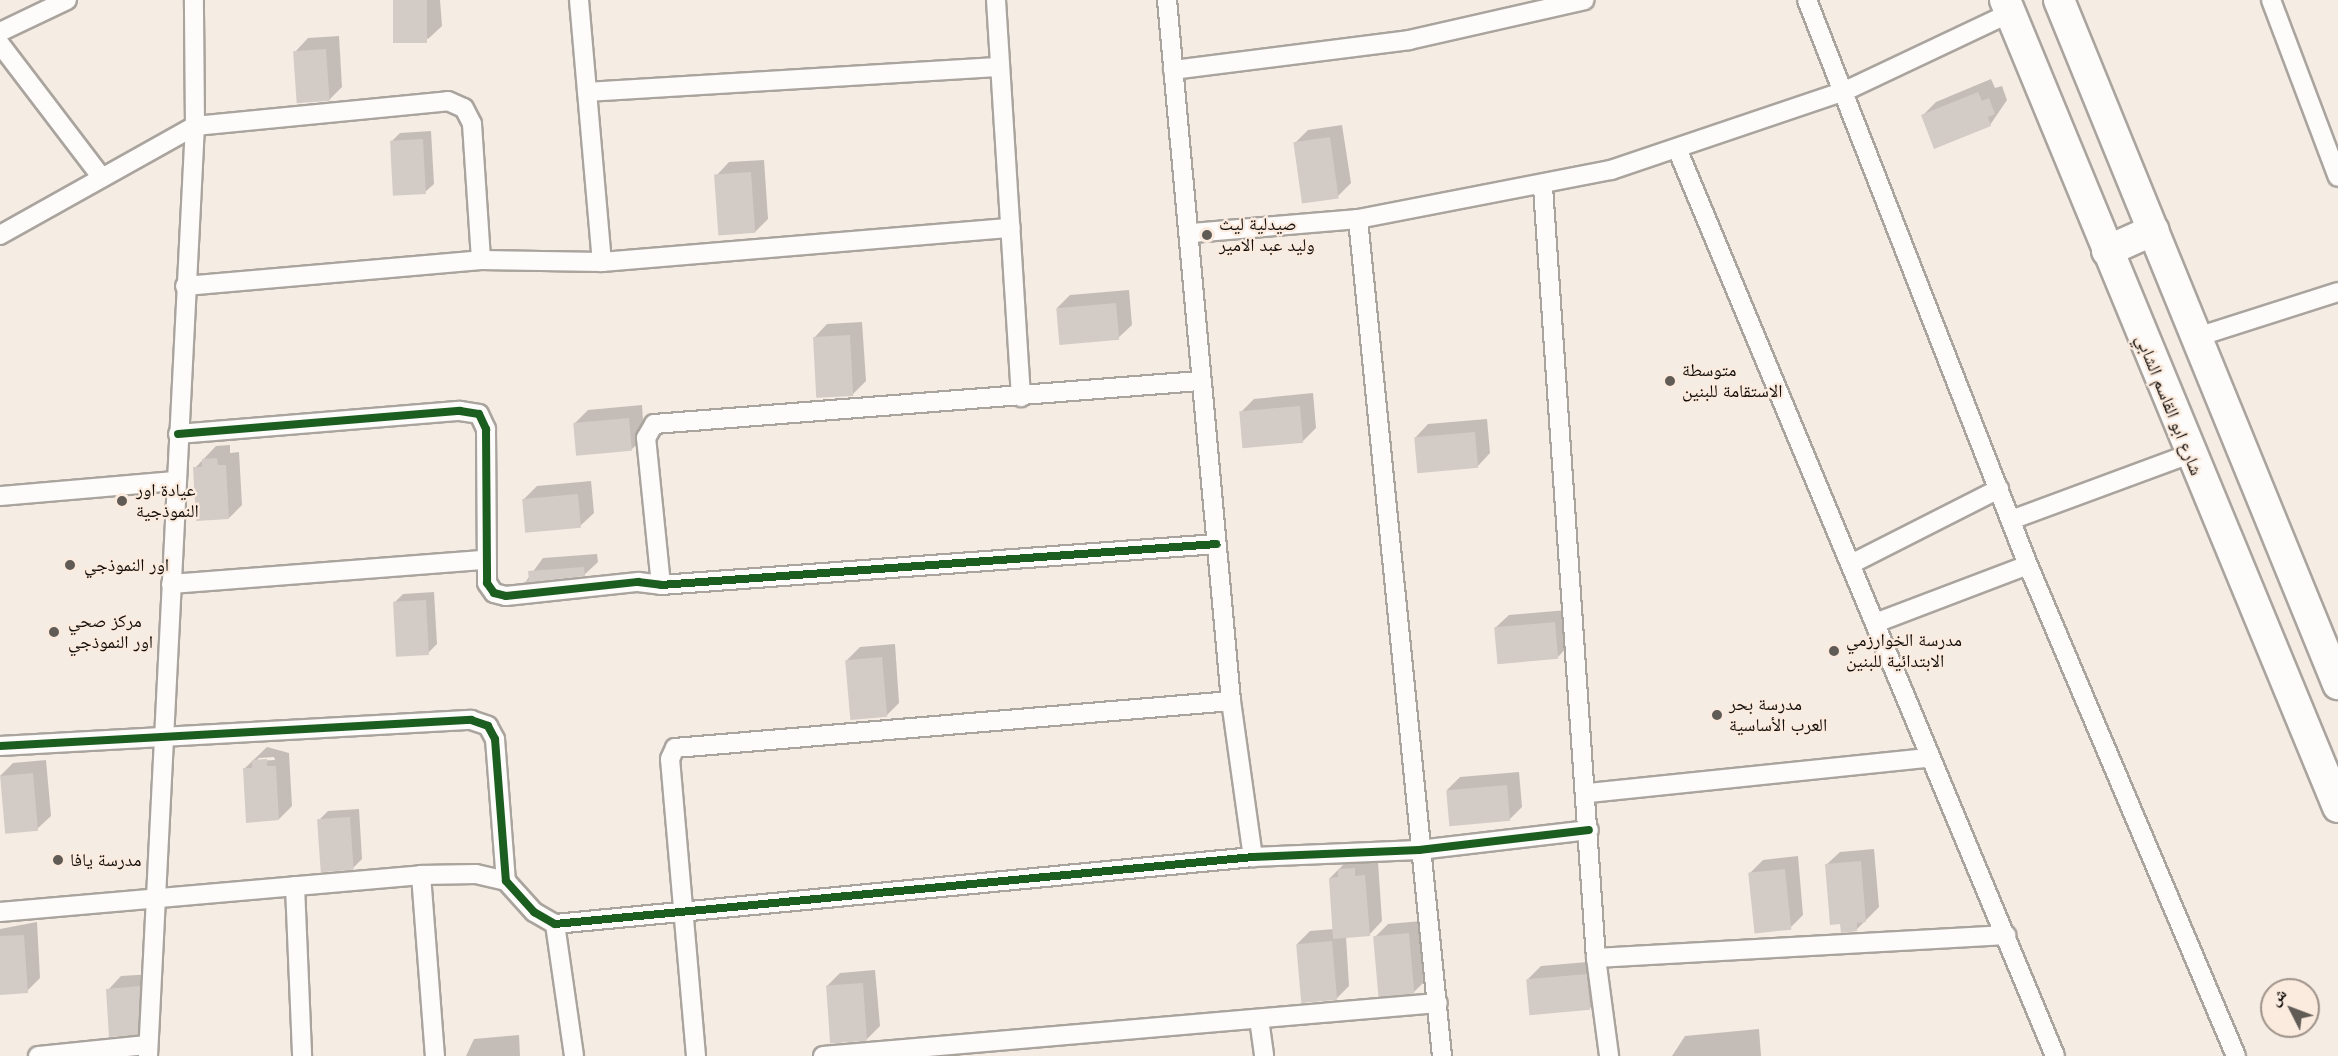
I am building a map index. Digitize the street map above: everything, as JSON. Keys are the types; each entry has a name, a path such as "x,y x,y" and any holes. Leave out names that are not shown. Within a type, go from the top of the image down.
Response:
{"main road":[{"path":"2059,0 2338,684"},
{"name":"شارع ابو القاسم الشابي","path":"2008,7 2189,454 2338,807"},
{"path":"2107,251 2154,230"}],"street":[{"path":"0,32 67,0"},
{"path":"38,1056 147,1051 165,738 174,481 195,126 194,0"},
{"path":"579,0 602,262"},
{"path":"996,0 996,67 1011,228 1021,398"},
{"path":"1167,0 1192,233 1199,381 1231,701 1253,857"},
{"path":"1173,70 1409,40 1585,0"},
{"path":"1807,0 1845,91 2028,565 2236,1056"},
{"path":"2271,0 2338,177"},
{"path":"1192,233 1358,219 1543,187 1678,151 1845,91 2008,7"},
{"path":"0,44 102,178"},
{"path":"587,92 996,67"},
{"path":"0,236 195,126 448,101 464,108 472,124 481,260"},
{"path":"1678,151 1878,622 1928,758 2006,935 2055,1056"},
{"path":"1543,187 1588,793 1596,958 1609,1056"},
{"path":"1358,219 1419,850 1438,1003 1442,1056"},
{"path":"185,286 481,260 602,262 1011,228"},
{"path":"2197,337 2338,292"},
{"path":"661,585 646,438 654,424 1021,398 1199,381"},
{"path":"178,434 460,411 479,414 486,429 485,560 487,583 494,593 506,596 638,582 661,585 1216,544"},
{"path":"2011,520 2189,454"},
{"path":"0,496 174,481"},
{"path":"1853,563 1999,489"},
{"path":"171,584 485,560"},
{"path":"1878,622 2028,565"},
{"path":"696,1056 670,759 675,748 688,743 1231,701"},
{"path":"0,746 471,720 488,726 495,739 506,881"},
{"path":"1588,793 1928,758"},
{"path":"0,912 154,902 421,875 476,874 506,881 534,912 555,924 1253,857 1419,850 1589,830"},
{"path":"421,875 435,1056"},
{"path":"295,886 302,1056"},
{"path":"555,924 574,1056"},
{"path":"1596,958 2006,935"},
{"path":"823,1056 1438,1003"},
{"path":"1259,1018 1264,1056"}],"building":[{"path":"393,0 427,0 427,43 393,43"},
{"path":"326,49 330,101 297,103 293,51"},
{"path":"1978,92 1982,101 1989,98 1995,114 1988,117 1991,126 1934,149 1921,115"},
{"path":"1330,137 1339,198 1302,204 1293,142"},
{"path":"423,139 426,194 393,196 390,141"},
{"path":"751,172 755,233 718,235 714,175"},
{"path":"1116,303 1119,340 1059,345 1056,308"},
{"path":"850,335 853,396 816,398 813,337"},
{"path":"1300,406 1303,443 1242,448 1239,411"},
{"path":"629,418 632,451 576,456 573,423"},
{"path":"1475,432 1478,468 1417,473 1414,437"},
{"path":"217,458 218,465 226,465 229,519 196,521 193,467 202,467 202,459"},
{"path":"578,494 581,528 525,533 522,499"},
{"path":"584,567 585,576 522,583 529,580 528,571"},
{"path":"426,600 429,655 396,657 393,602"},
{"path":"1555,622 1558,659 1497,664 1494,627"},
{"path":"882,657 887,717 850,720 845,660"},
{"path":"267,759 267,766 276,766 279,820 246,823 243,768 252,768 252,760"},
{"path":"33,773 38,831 5,834 0,776"},
{"path":"1507,785 1510,821 1449,826 1446,790"},
{"path":"350,817 354,870 321,872 317,819"},
{"path":"1861,861 1866,922 1857,923 1857,931 1841,933 1840,924 1830,925 1825,864"},
{"path":"1355,868 1355,876 1365,875 1370,936 1333,939 1329,878 1338,877 1338,869"},
{"path":"1785,869 1791,930 1755,934 1748,873"},
{"path":"1409,933 1414,994 1378,997 1373,936"},
{"path":"24,935 28,993 0,995 0,936"},
{"path":"1332,941 1337,1000 1301,1003 1296,944"},
{"path":"1587,974 1590,1010 1529,1015 1526,979"},
{"path":"863,983 867,1041 830,1043 826,986"},
{"path":"140,986 138,1035 109,1037 106,989"}],"cycle path":[{"path":"178,434 460,411 479,414 486,429 487,583 494,593 506,596 638,582 661,585 1216,544"},
{"path":"0,746 471,720 488,726 495,739 506,881 534,912 555,924 1253,857 1419,850 1589,830"}],"place":[{"name":"صيدلية ليث وليد عبد الامير","path":"1207,235"},
{"name":"متوسطة الاستقامة للبنين","path":"1670,381"},
{"name":"عيادة اور النموذجية","path":"122,501"},
{"name":"اور النموذجي","path":"70,565"},
{"name":"مركز صحي اور النموذجي","path":"54,632"},
{"name":"مدرسة الخوارزمي الابتدائية للبنين","path":"1834,651"},
{"name":"مدرسة بحر العرب الأساسية","path":"1717,715"},
{"name":"مدرسة يافا","path":"58,860"}]}
